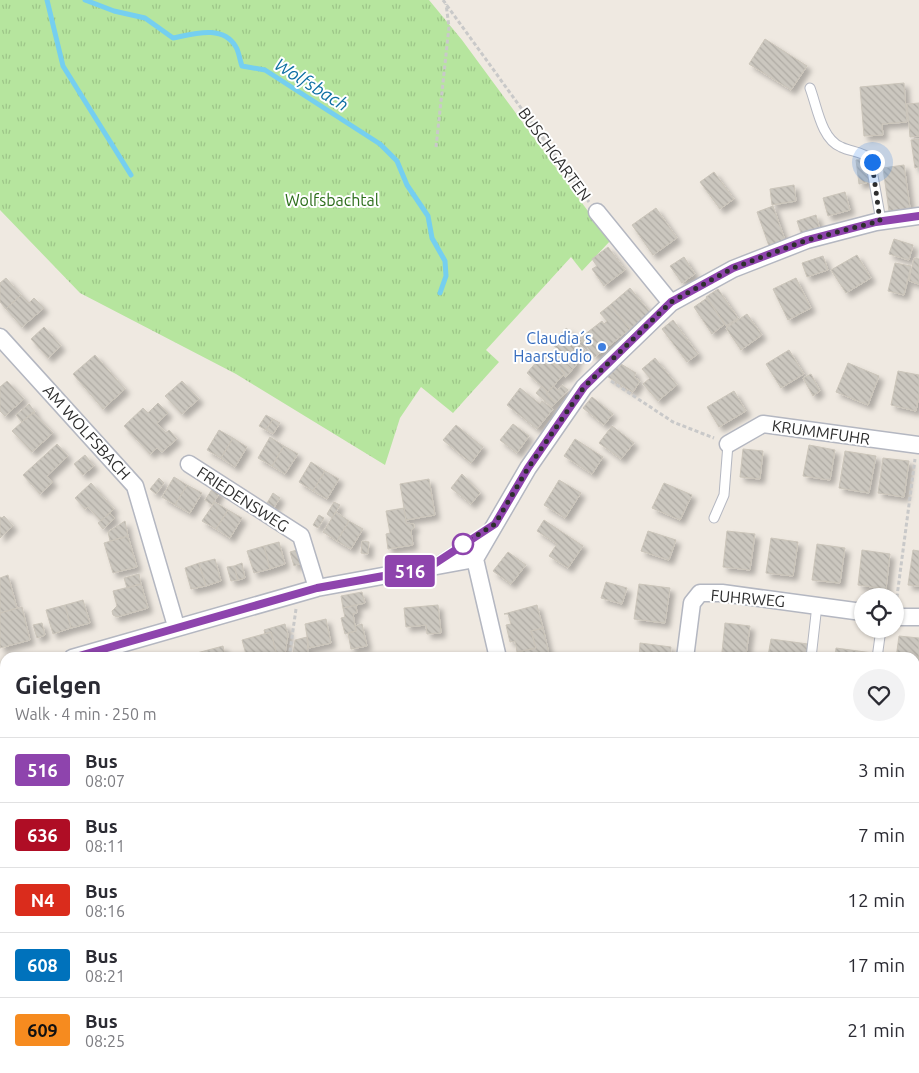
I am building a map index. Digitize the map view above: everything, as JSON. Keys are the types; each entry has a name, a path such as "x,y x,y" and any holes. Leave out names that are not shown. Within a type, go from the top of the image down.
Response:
{"street":[{"name":"BUSCHGARTEN","path":"597,212 671,302"},
{"path":"497,652 475,559 528,468 584,387 598,372 671,302 733,268 807,240 880,221 919,216"},
{"name":"AM WOLFSBACH","path":"0,337 135,486 176,626"},
{"name":"KRUMMFUHR","path":"728,444 763,424 918,445"},
{"name":"FRIEDENSWEG","path":"189,464 301,536 317,588"},
{"path":"92,652 176,626 317,588 475,559"},
{"name":"FUHRWEG","path":"686,652 692,603 700,593 722,593 854,611"},
{"path":"904,617 919,617"}],"lane":[{"path":"810,88 826,133 833,143 840,147 863,153 870,159 880,221"},
{"path":"714,518 724,495 728,444"},
{"path":"428,568 495,524"},
{"path":"811,652 817,605"},
{"path":"878,652 880,638"}],"path":[{"path":"436,147 449,28 446,1"},
{"name":"BUSCHGARTEN","path":"446,1 597,212"},
{"path":"598,372 673,422 728,444"},
{"path":"898,588 918,445"},
{"path":"290,652 298,593"}],"green space":[{"name":"Wolfsbachtal","path":"0,0 429,0 462,40 610,241 582,271 571,257 486,350 499,362 453,413 421,387 400,418 385,465 236,374 80,293 0,210"}],"building":[{"path":"765,39 807,66 791,90 749,64"},
{"path":"904,83 907,122 882,124 883,135 864,136 860,87"},
{"path":"919,103 919,136 910,137 907,104"},
{"path":"919,139 919,167 915,168 911,140"},
{"path":"867,159 870,182 859,184 856,160"},
{"path":"904,165 910,208 889,211 883,168"},
{"path":"714,172 734,199 720,209 700,182"},
{"path":"794,185 796,201 772,205 770,189"},
{"path":"845,192 850,210 828,216 823,198"},
{"path":"773,206 785,240 769,246 757,212"},
{"path":"656,208 677,238 653,255 632,225"},
{"path":"816,215 820,230 802,236 797,221"},
{"path":"894,239 913,245 909,260 889,254"},
{"path":"608,247 625,270 604,286 592,269 597,266 592,259"},
{"path":"857,255 871,278 846,293 831,270"},
{"path":"823,256 828,270 807,277 802,263"},
{"path":"684,257 695,274 682,283 670,266"},
{"path":"914,258 919,259 919,284 909,281"},
{"path":"895,263 911,266 904,295 888,291"},
{"path":"6,278 21,295 6,309 0,302 0,283"},
{"path":"796,278 811,308 788,320 773,289"},
{"path":"630,288 650,312 630,329 610,305"},
{"path":"718,289 738,318 726,326 706,297"},
{"path":"21,295 29,303 34,298 44,308 22,327 6,309"},
{"path":"707,298 725,324 712,334 694,307"},
{"path":"610,305 630,329 595,357 580,338 602,321 604,324 607,321 600,313"},
{"path":"747,314 762,335 741,350 726,328"},
{"path":"673,320 698,354 687,362 662,329"},
{"path":"44,327 61,346 48,358 31,339"},
{"path":"566,328 582,341 579,343 585,350 574,363 552,344"},
{"path":"789,350 804,374 781,388 766,364"},
{"path":"562,352 575,362 576,365 572,370 557,357"},
{"path":"543,354 565,373 548,392 527,373"},
{"path":"95,355 125,389 103,409 73,374"},
{"path":"557,357 572,370 566,377 563,375 565,373 553,363"},
{"path":"655,358 677,385 658,401 643,384 650,378 642,369"},
{"path":"848,363 879,376 868,405 836,392"},
{"path":"621,364 636,373 634,377 640,381 633,392 608,377 614,366 619,368"},
{"path":"898,371 919,375 919,395 916,411 891,405"},
{"path":"811,374 820,391 813,396 803,378"},
{"path":"7,381 24,399 5,416 0,411 0,387"},
{"path":"182,381 199,399 182,414 165,396"},
{"path":"562,385 568,390 556,403 546,394 553,386 558,390"},
{"path":"542,386 548,392 546,394 556,403 552,407 536,393"},
{"path":"520,388 540,404 542,401 553,409 537,429 507,405"},
{"path":"734,391 746,411 719,427 707,407"},
{"path":"592,397 613,414 604,425 583,408"},
{"path":"158,403 168,413 157,423 166,433 169,430 177,439 162,452 157,448 150,454 124,426 143,408 148,413"},
{"path":"29,404 35,412 22,422 16,415"},
{"path":"33,412 53,433 32,452 12,431"},
{"path":"266,415 273,419 266,430 259,426"},
{"path":"273,419 280,423 273,434 266,430"},
{"path":"513,424 529,436 517,453 500,440"},
{"path":"456,425 483,447 471,463 443,440"},
{"path":"612,426 634,443 621,459 599,443"},
{"path":"219,430 233,438 221,458 207,450"},
{"path":"270,437 284,446 272,466 258,458"},
{"path":"233,438 247,447 235,467 221,458"},
{"path":"575,439 603,457 592,474 564,456"},
{"path":"57,444 68,456 47,476 53,482 40,494 23,475"},
{"path":"809,445 835,450 830,480 803,476"},
{"path":"284,446 298,454 285,474 272,466"},
{"path":"743,449 763,451 760,479 740,477"},
{"path":"845,451 876,456 869,493 839,488"},
{"path":"85,455 94,466 83,475 74,464"},
{"path":"883,458 909,461 904,497 878,493"},
{"path":"311,462 325,471 313,491 299,482"},
{"path":"325,471 339,479 327,499 313,491"},
{"path":"462,474 480,493 471,504 451,488"},
{"path":"174,477 187,485 175,505 162,497"},
{"path":"159,478 164,483 156,494 150,489"},
{"path":"429,479 435,515 406,520 400,484"},
{"path":"559,480 581,493 565,518 544,505"},
{"path":"91,483 114,509 101,521 88,507 85,509 75,498"},
{"path":"664,483 692,495 680,520 652,508"},
{"path":"187,485 202,493 190,513 175,505"},
{"path":"213,488 220,492 212,505 205,500"},
{"path":"273,493 280,498 273,509 266,505"},
{"path":"215,502 228,510 216,529 202,521"},
{"path":"334,502 340,505 332,518 327,514"},
{"path":"404,508 406,523 414,524 414,528 411,531 413,545 388,549 386,534 390,533 386,511"},
{"path":"228,510 242,518 230,538 216,529"},
{"path":"336,512 349,521 337,541 323,532"},
{"path":"110,513 115,518 103,529 98,523"},
{"path":"319,515 324,518 318,528 313,525"},
{"path":"4,516 13,526 0,538 0,517"},
{"path":"544,520 583,546 568,568 549,556 557,544 537,531"},
{"path":"125,521 128,536 110,541 108,532"},
{"path":"349,521 363,529 351,549 337,541"},
{"path":"648,531 676,540 669,560 641,551"},
{"path":"727,531 755,534 750,570 723,567"},
{"path":"128,536 137,567 113,573 104,543"},
{"path":"771,538 798,542 793,576 766,573"},
{"path":"362,541 369,542 368,554 361,553"},
{"path":"279,542 285,564 270,569 264,546"},
{"path":"817,544 845,548 840,583 812,580"},
{"path":"264,546 270,569 254,573 247,551"},
{"path":"297,550 301,563 294,566 290,552"},
{"path":"862,550 890,554 886,588 858,585"},
{"path":"913,550 919,551 919,586 908,585"},
{"path":"508,552 526,565 511,584 493,571"},
{"path":"215,559 221,581 206,586 199,563"},
{"path":"199,563 206,586 191,589 185,568"},
{"path":"242,563 245,578 238,580 234,566"},
{"path":"234,566 238,580 231,581 227,567"},
{"path":"139,574 141,584 127,588 124,578"},
{"path":"8,575 17,608 0,613 0,578"},
{"path":"606,582 627,588 622,604 601,598"},
{"path":"141,584 148,608 117,617 113,615 112,611 117,606 113,591"},
{"path":"639,584 670,588 665,623 634,619"},
{"path":"362,592 365,603 343,608 341,596"},
{"path":"83,600 90,623 71,628 65,605"},
{"path":"65,605 71,628 53,634 46,610"},
{"path":"356,605 357,613 353,614 356,631 345,634 341,618 345,617 343,608"},
{"path":"438,605 441,633 427,634 426,625 406,627 404,608"},
{"path":"537,605 543,628 531,631 536,648 517,652 515,641 510,642 506,625 511,624 508,614 504,614"},
{"path":"22,607 30,640 0,648 0,613"},
{"path":"326,619 331,643 309,648 305,624"},
{"path":"42,623 45,635 37,638 33,625"},
{"path":"725,623 750,626 746,652 722,652"},
{"path":"285,624 288,635 285,652 276,652 271,632 265,634 264,630"},
{"path":"362,624 367,646 351,649 348,633 356,631 355,626"},
{"path":"543,628 549,652 517,652 536,648 531,631"},
{"path":"271,632 276,652 245,652 242,640"},
{"path":"307,637 308,652 293,652 295,640"},
{"path":"899,638 919,638 919,652 897,652"},
{"path":"771,639 808,644 807,652 769,652"},
{"path":"640,643 671,647 671,652 639,652"},
{"path":"223,646 224,652 200,652"},
{"path":"836,648 866,652 836,652"}],"waterway":[{"path":"47,0 63,66 131,175"},
{"name":"Wolfsbach","path":"85,0 114,11 145,18 173,38 207,32 223,35 236,47 242,66 265,70 380,144 397,161 407,185 428,216 432,238 445,261 446,276 440,293"}],"bus line":[{"name":"516","path":"92,652 176,626 317,588 428,568 495,524 528,468 584,387 671,302 733,268 807,240 876,222 919,216"}],"place":[{"name":"Claudia´s Haarstudio","path":"602,347"}],"route":[{"path":"463,544 495,524 528,468 584,387 671,302 733,268 807,240 880,221 872,162"}]}
